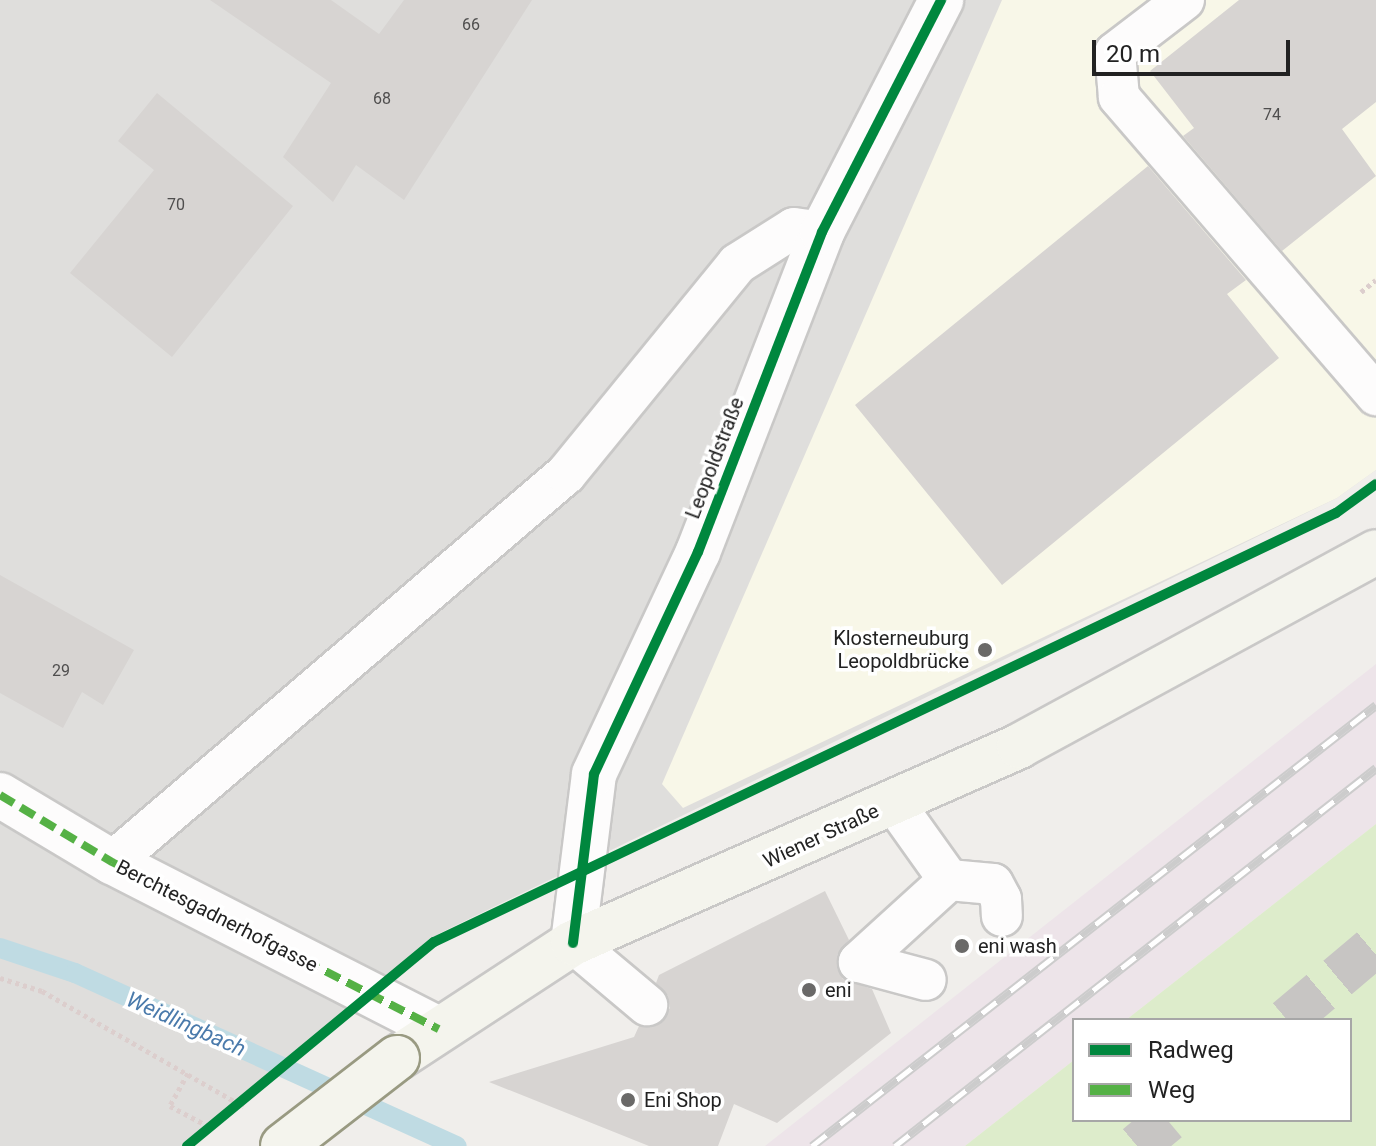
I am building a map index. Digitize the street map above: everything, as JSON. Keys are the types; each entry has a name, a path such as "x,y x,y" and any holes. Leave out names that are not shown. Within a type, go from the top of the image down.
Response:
{"street":[{"name":"Leopoldstraße","path":"573,943 594,774 698,552 822,232 941,0"},
{"name":"Wiener Straße","path":"283,1146 397,1058 573,943 1019,746 1376,552"},
{"name":"Berchtesgadnerhofgasse","path":"0,795 112,862 439,1029"}],"lane":[{"path":"1184,0 1115,53 1119,97 1376,395"},
{"path":"112,862 566,474 737,264 794,228 822,232"},
{"path":"894,803 949,880"},
{"path":"926,980 859,962 949,880 993,884 1001,899 1002,916"},
{"path":"573,943 647,1005"}],"path":[{"path":"0,978 42,991 188,1073 170,1106 210,1127"},
{"path":"199,1136 246,1098"}],"shaded area":[{"path":"0,0 1376,0 1376,470 1337,498 440,933 182,1146 0,1146"},
{"path":"1002,0 1376,0 1376,470 1337,498 683,808 662,784"},
{"path":"1376,664 1376,824 1129,1018 1072,1018 1072,1062 965,1146 765,1146"}],"green space":[{"path":"1376,824 1376,1146 965,1146 1072,1062 1072,1122 1352,1122 1352,1018 1129,1018"}],"building":[{"path":"210,0 331,0 379,34 404,0 532,0 404,200 356,165 333,202 283,157 331,83"},
{"path":"1239,0 1376,0 1376,102 1342,129 1376,176 1282,251 1183,136 1194,128 1150,71"},
{"path":"157,93 293,206 172,357 70,273 154,170 118,141"},
{"path":"1148,166 1246,280 1227,294 1279,358 1002,585 855,405"},
{"path":"0,575 134,650 103,705 82,692 63,728 0,693"},
{"path":"825,891 849,940 837,955 837,968 843,979 872,989 891,1033 777,1123 734,1104 718,1146 649,1146 489,1082 634,1037 639,1026 656,1026 670,1008 668,996 656,983 659,975"}],"waterway":[{"name":"Weidlingbach","path":"0,948 75,973 457,1146"}],"tunnel":[{"path":"1289,1018 1376,945"},
{"path":"1137,1146 1166,1122"}],"railway":[{"path":"812,1146 1376,705"},
{"path":"895,1146 1376,768"}],"marked path":[{"path":"0,795 112,862 439,1029"}],"cycle path":[{"path":"573,943 594,774 698,552 822,232 941,0"},
{"path":"187,1146 434,942 1336,513 1376,484"}],"place":[{"name":"Klosterneuburg Leopoldbrücke","path":"985,650"},
{"name":"eni wash","path":"962,946"},
{"name":"eni","path":"809,990"},
{"name":"Eni Shop","path":"628,1100"}]}
